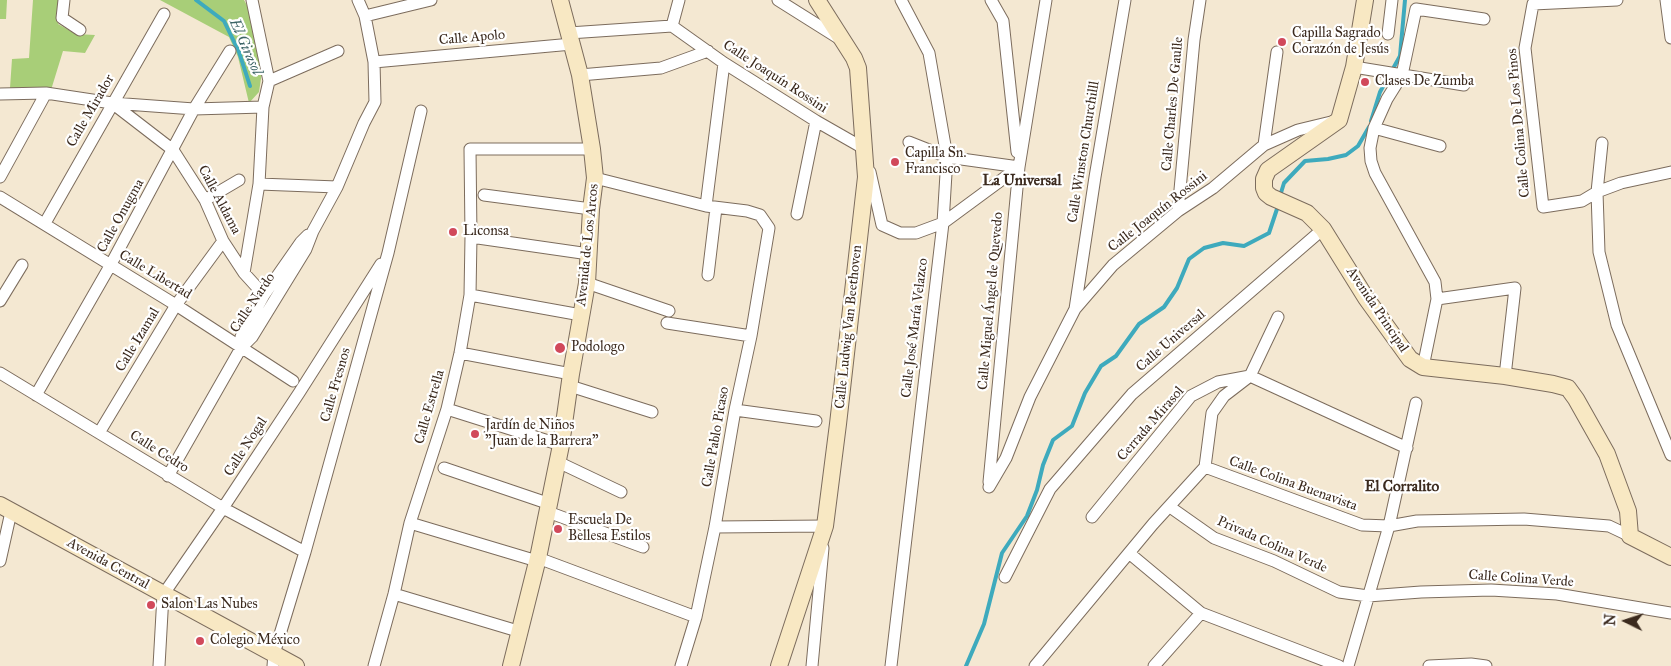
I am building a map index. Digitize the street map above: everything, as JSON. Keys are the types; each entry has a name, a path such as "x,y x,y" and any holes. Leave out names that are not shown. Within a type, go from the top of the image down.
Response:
{"street":[{"path":"64,0 62,18 80,30"},
{"path":"244,273 259,184 263,107 269,81 252,0"},
{"path":"358,0 365,16 374,62"},
{"path":"365,16 431,0"},
{"name":"Avenida de Los Arcos","path":"512,666 538,560 558,462 587,283 591,209 596,178 580,75 560,0"},
{"path":"672,26 680,0"},
{"path":"778,0 842,41"},
{"name":"Calle Ludwig Van Beethoven","path":"812,666 825,526 866,177 858,68 854,58 817,0"},
{"name":"Calle José María Velazco","path":"891,666 942,223 947,157 929,54 901,0"},
{"path":"991,0 1003,21 1019,166"},
{"name":"Calle Miguel Ángel de Quevedo","path":"988,486 1019,166 1046,0"},
{"name":"Calle Winston Churchilll","path":"1074,309 1126,0"},
{"name":"Calle Charles De Gaulle","path":"1178,211 1194,40 1200,0"},
{"path":"1339,120 1361,68 1365,0"},
{"path":"1388,34 1392,0"},
{"name":"Calle Colina De Los Pinos","path":"1597,192 1582,201 1543,207 1525,48 1533,4 1616,0"},
{"path":"1666,0 1671,38"},
{"path":"1484,19 1416,9 1398,75 1374,128 1370,148 1371,161 1375,173 1435,282 1437,299 1423,367 1505,376 1568,388 1607,454 1628,511 1630,536 1671,557"},
{"name":"Calle Mirador","path":"45,223 164,14"},
{"name":"Calle Apolo","path":"374,62 672,26"},
{"name":"Calle Joaquín Rossini","path":"672,26 724,63 865,150"},
{"name":"Calle Onugma","path":"36,395 110,266 194,109 230,51"},
{"path":"269,81 338,51"},
{"path":"580,75 662,68 708,51"},
{"path":"1264,145 1277,52"},
{"name":"Calle Nardo","path":"241,348 252,337 306,249 313,231 337,187 375,102 374,62"},
{"path":"708,275 711,207 724,63"},
{"path":"1361,68 1464,85"},
{"path":"0,177 46,93"},
{"name":"Calle Aldama","path":"0,94 46,93 112,103 173,150 205,200 223,241 244,273 264,295"},
{"path":"112,103 194,109 263,107"},
{"name":"Calle Fresnos","path":"274,660 388,252 421,111"},
{"name":"Calle Joaquín Rossini","path":"988,486 1006,458 1030,397 1074,309 1113,265 1178,211 1213,188 1264,145 1298,130 1339,120"},
{"name":"Avenida Principal","path":"1339,120 1268,170 1264,179 1264,188 1271,198 1307,213 1323,228 1366,298 1402,349 1410,359 1423,367"},
{"path":"797,214 816,121"},
{"path":"1374,128 1440,146"},
{"path":"909,142 947,157 1019,166"},
{"path":"1602,143 1597,192 1599,252 1616,326 1671,454"},
{"name":"Calle Estrella","path":"374,666 394,594 410,523 447,409 460,353 470,295 470,149 592,149"},
{"path":"865,150 882,225 900,233 916,233 942,223 1019,166"},
{"path":"1597,192 1621,183 1671,172"},
{"path":"596,178 711,207"},
{"path":"205,200 239,180"},
{"path":"259,184 337,187"},
{"path":"484,195 591,209"},
{"name":"Calle Libertad","path":"0,197 176,305 293,381"},
{"name":"Calle Pablo Picaso","path":"681,666 696,617 715,527 769,228 760,215 747,211 711,207"},
{"name":"Calle Universal","path":"1005,577 1050,489 1132,394 1323,228"},
{"name":"Calle Nardo","path":"241,348 241,337 264,295 301,242 313,231"},
{"path":"471,237 589,254"},
{"name":"Calle Izamal","path":"99,433 176,305 223,241"},
{"name":"Calle Nogal","path":"163,595 300,393 388,252"},
{"path":"0,301 22,265"},
{"path":"587,283 670,311"},
{"path":"1437,299 1515,288 1505,376"},
{"path":"470,295 581,315"},
{"path":"1035,666 1153,524 1205,467 1212,413 1224,396 1250,376 1278,317"},
{"path":"666,323 751,336"},
{"path":"168,476 241,348"},
{"path":"460,353 570,380 652,412"},
{"name":"Calle Cedro","path":"0,374 168,476 305,552"},
{"path":"1250,376 1407,448"},
{"name":"Cerrada Mirasol","path":"1092,518 1191,396 1218,382 1250,376"},
{"path":"1348,666 1389,526 1416,403"},
{"path":"447,409 561,444"},
{"path":"735,410 816,421"},
{"path":"558,462 621,492"},
{"name":"Calle Colina Buenavista","path":"1205,467 1362,525 1389,526 1417,521 1524,519 1609,526 1630,536"},
{"path":"444,468 549,508 643,547"},
{"name":"Privada Colina Verde","path":"1170,507 1214,538 1274,561 1339,592 1368,596"},
{"path":"0,561 6,508"},
{"name":"Avenida Central","path":"6,508 81,548 274,660 296,666"},
{"path":"410,523 538,560 696,617"},
{"path":"715,527 825,526 779,666"},
{"path":"1129,553 1201,613 1339,666"},
{"name":"Calle Colina Verde","path":"1368,596 1491,590 1557,594 1671,613"},
{"path":"394,594 521,632"},
{"path":"159,666 163,595"},
{"path":"1154,666 1201,613"},
{"path":"1429,666 1471,664 1486,666"}],"green space":[{"path":"0,0 7,0 6,19 0,19"},
{"path":"33,0 60,0 58,24 76,34 95,35 85,53 63,51 51,90 10,88 12,59 29,58"},
{"path":"160,0 244,0 250,11 262,72 259,92 249,103 238,57 229,37"}],"waterway":[{"name":"El Girasol","path":"196,0 224,21 239,52 250,86"},
{"path":"1371,121 1380,92 1400,56 1405,0"},
{"path":"1280,196 1284,183 1305,161 1346,155 1358,146 1369,127"},
{"path":"966,666 984,624 1002,553 1027,516 1053,440 1072,426 1085,393 1101,366 1116,356 1139,324 1164,307 1177,288 1189,259 1204,248 1223,243 1244,246 1269,233 1278,206"}],"place":[{"name":"Capilla Sagrado Corazón de Jesús","path":"1282,42"},
{"name":"Clases De Zumba","path":"1365,82"},
{"name":"Capilla Sn. Francisco","path":"895,162"},
{"name":"Liconsa","path":"453,232"},
{"name":"Podologo","path":"560,348"},
{"name":"Jardín de Niños \"Juan de la Barrera\"","path":"475,434"},
{"name":"Escuela De Bellesa Estilos","path":"558,529"},
{"name":"Salon Las Nubes","path":"151,605"},
{"name":"Colegio México","path":"200,641"}],"district":[{"name":"La Universal","path":"1022,181"},
{"name":"El Corralito","path":"1402,487"}]}
